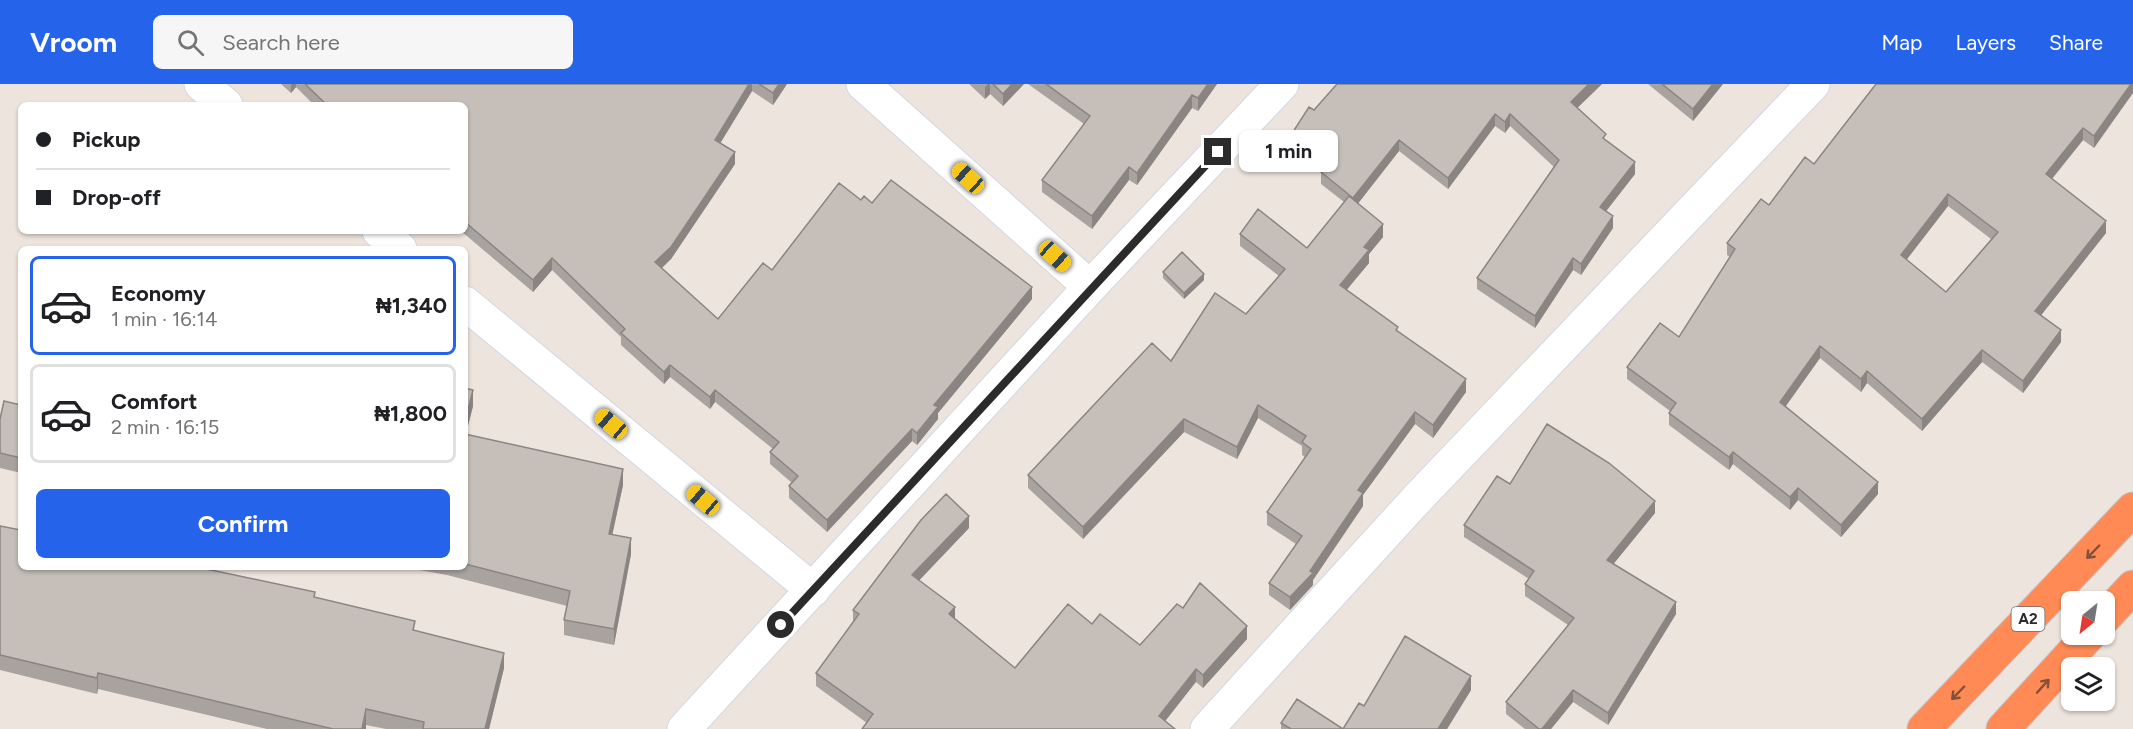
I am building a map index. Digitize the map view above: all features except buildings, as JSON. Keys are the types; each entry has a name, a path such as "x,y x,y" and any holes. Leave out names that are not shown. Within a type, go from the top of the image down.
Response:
{"highway":[{"name":"A2","path":"1924,729 2133,509"},
{"path":"2115,606 2133,587"},
{"path":"2003,729 2080,645"}],"street":[{"path":"201,84 222,102"},
{"path":"863,84 1090,287"},
{"path":"684,729 1090,287 1282,84"},
{"path":"1207,729 1416,500 1813,84"},
{"path":"382,234 396,246"},
{"path":"468,305 813,590"}],"route":[{"path":"781,625 1090,287 1218,152"}]}
